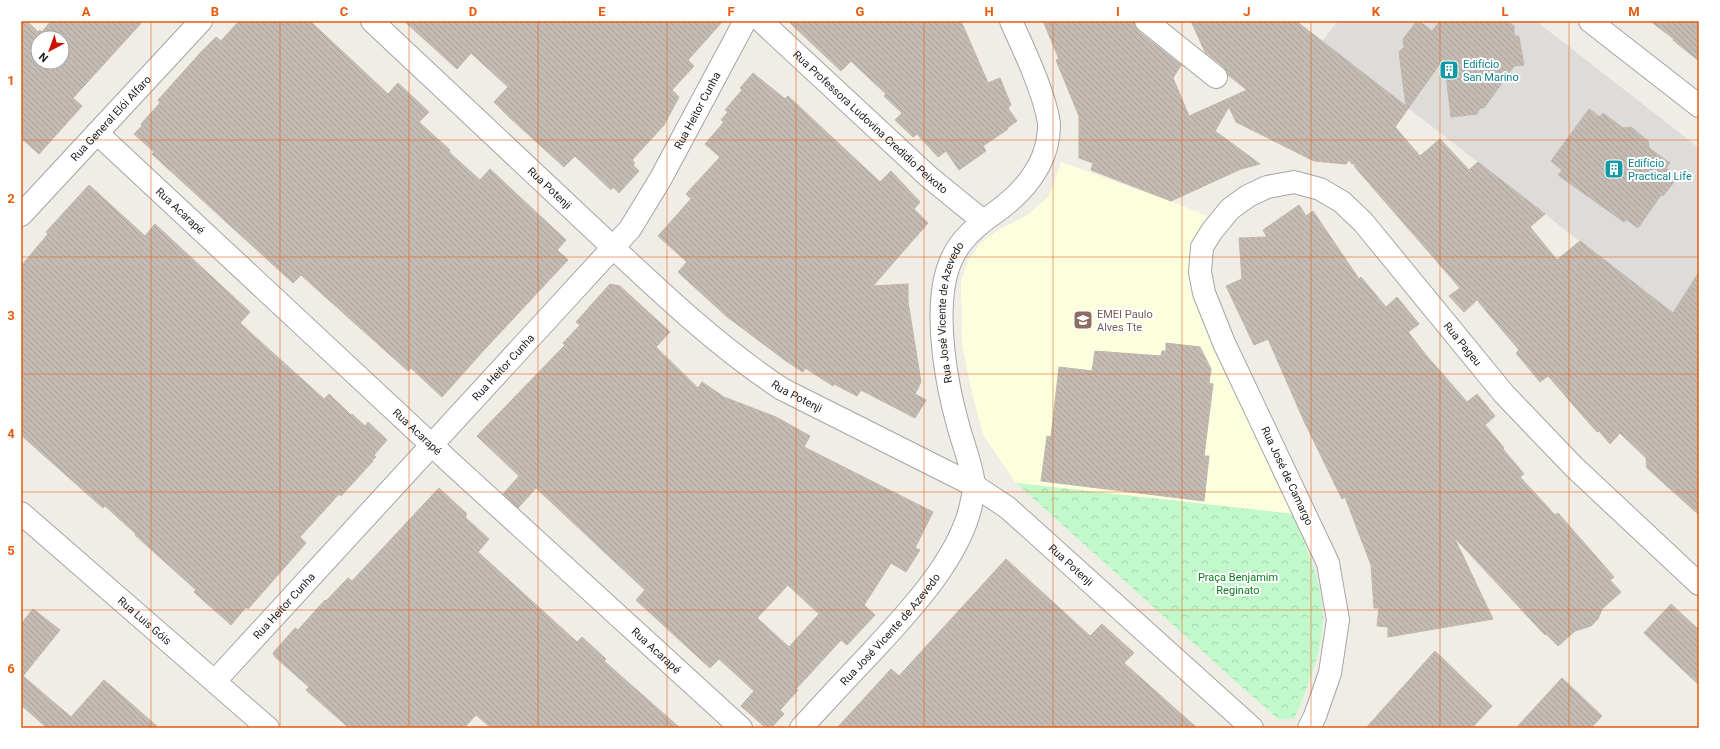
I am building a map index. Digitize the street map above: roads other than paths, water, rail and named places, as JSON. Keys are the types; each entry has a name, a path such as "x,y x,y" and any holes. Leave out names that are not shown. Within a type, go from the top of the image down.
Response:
{"street":[{"name":"Rua General Elói Alfaro","path":"21,215 201,21"},
{"name":"Rua Potenji","path":"372,21 614,248 720,344 752,369 782,389 975,486 1018,516 1252,728"},
{"name":"Rua Heitor Cunha","path":"215,681 630,229 661,178 745,21"},
{"name":"Rua Professora Ludovina Credidio Peixoto","path":"761,21 929,177 983,221"},
{"name":"Rua José Vicente de Azevedo","path":"801,728 905,616 939,571 959,538 969,511 975,486 947,381 943,350 942,318 945,280 952,254 966,237 983,221 1010,202 1030,180 1045,155 1049,124 1041,91 1011,21"},
{"path":"1146,21 1216,77"},
{"path":"1590,21 1699,106"},
{"name":"Rua Acarapé","path":"96,133 741,728"},
{"name":"Rua Pageu","path":"1212,230 1230,209 1248,196 1267,187 1294,182 1320,189 1342,202 1363,222 1504,394 1574,467 1699,584"},
{"name":"Rua José de Camargo","path":"1212,230 1202,247 1200,272 1204,293 1224,342 1328,563 1338,620 1330,673 1315,716 1309,728"},
{"name":"Rua Luis Góis","path":"21,513 268,728"}],"place":[{"name":"Edifício San Marino","path":"1449,70"},
{"name":"Edifício Practical Life","path":"1614,169"},
{"name":"EMEI Paulo Alves Tte","path":"1083,320"}],"park label":[{"name":"Praça Benjamim Reginato","path":"1238,583"}]}
